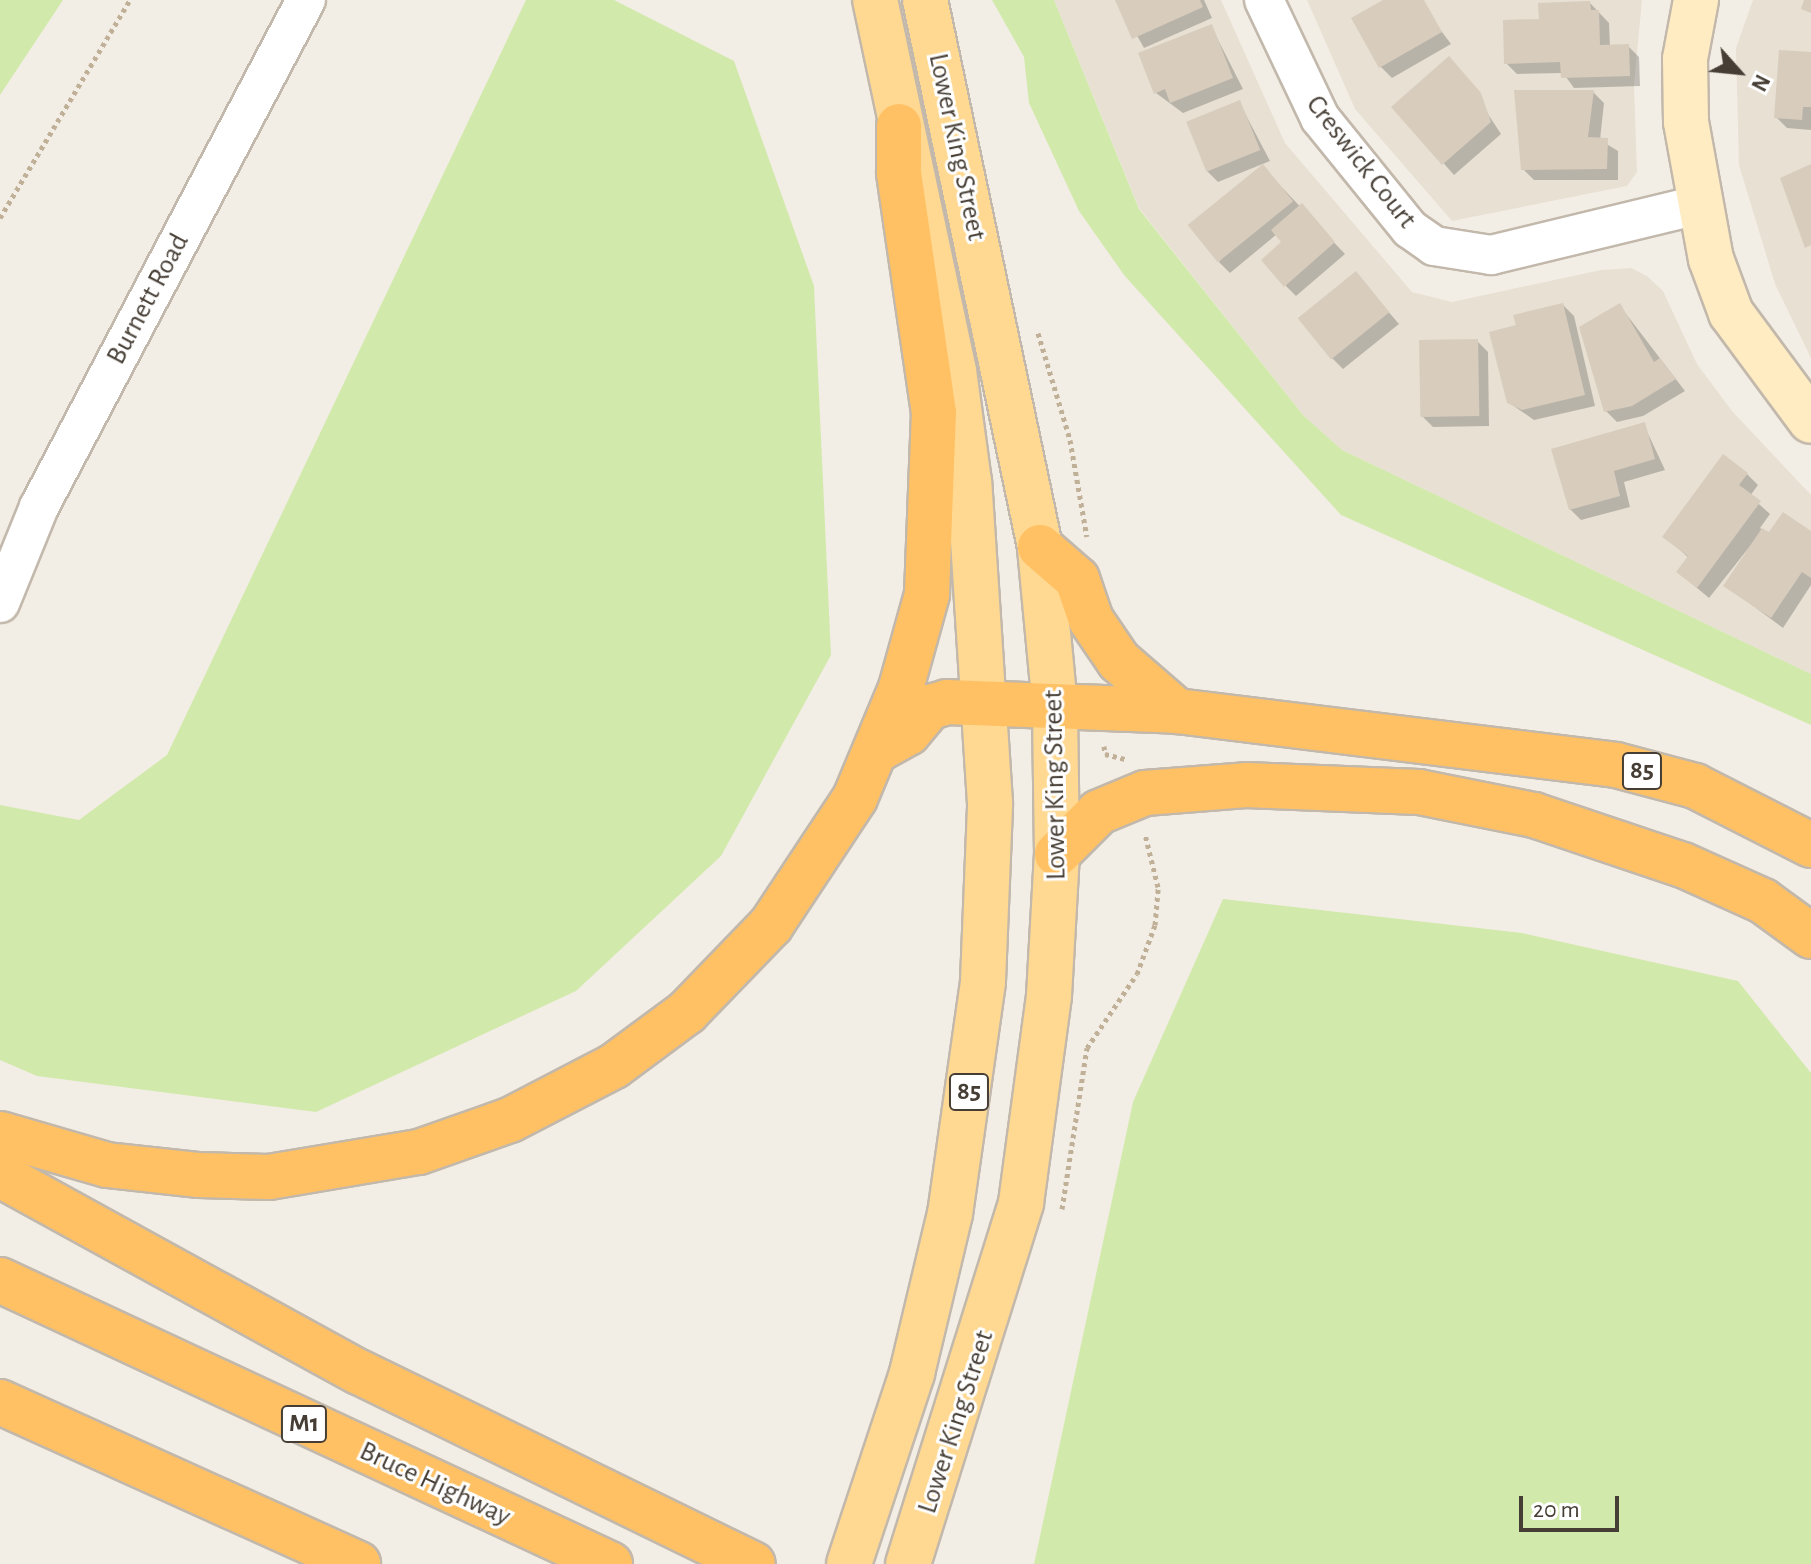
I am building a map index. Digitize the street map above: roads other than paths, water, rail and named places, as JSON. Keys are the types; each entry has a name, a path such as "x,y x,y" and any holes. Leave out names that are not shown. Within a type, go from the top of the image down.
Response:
{"highway":[{"path":"0,1134 107,1165 269,1177 419,1152 510,1120 652,1040 734,966 812,869 877,751 916,642 935,528 930,360 899,173 899,126"},
{"path":"1040,547 1077,579 1091,620 1119,661 1177,711"},
{"path":"877,751 908,733 930,707 985,702"},
{"name":"85","path":"985,702 1177,711 1616,765 1695,786 1811,845"},
{"path":"1057,854 1099,812 1145,793 1246,785 1419,792 1534,815 1683,865 1763,901 1811,936"},
{"path":"0,1175 359,1372 753,1564"},
{"name":"Bruce Highway","path":"0,1280 610,1564"},
{"path":"0,1402 358,1564"}],"main road":[{"name":"Lower King Street","path":"849,1564 912,1373 960,1152 985,933 985,702 954,371 917,172 899,126 875,0"},
{"name":"Lower King Street","path":"908,1564 1021,1203 1048,1012 1057,854 1055,707 1040,547 925,0"}],"street":[{"name":"Burnett Road","path":"0,603 39,507 306,0"},
{"name":"Creswick Court","path":"1264,0 1320,118 1410,229 1434,246 1491,255 1697,205"},
{"path":"1696,0 1685,59 1697,205 1731,313 1811,421"}]}
